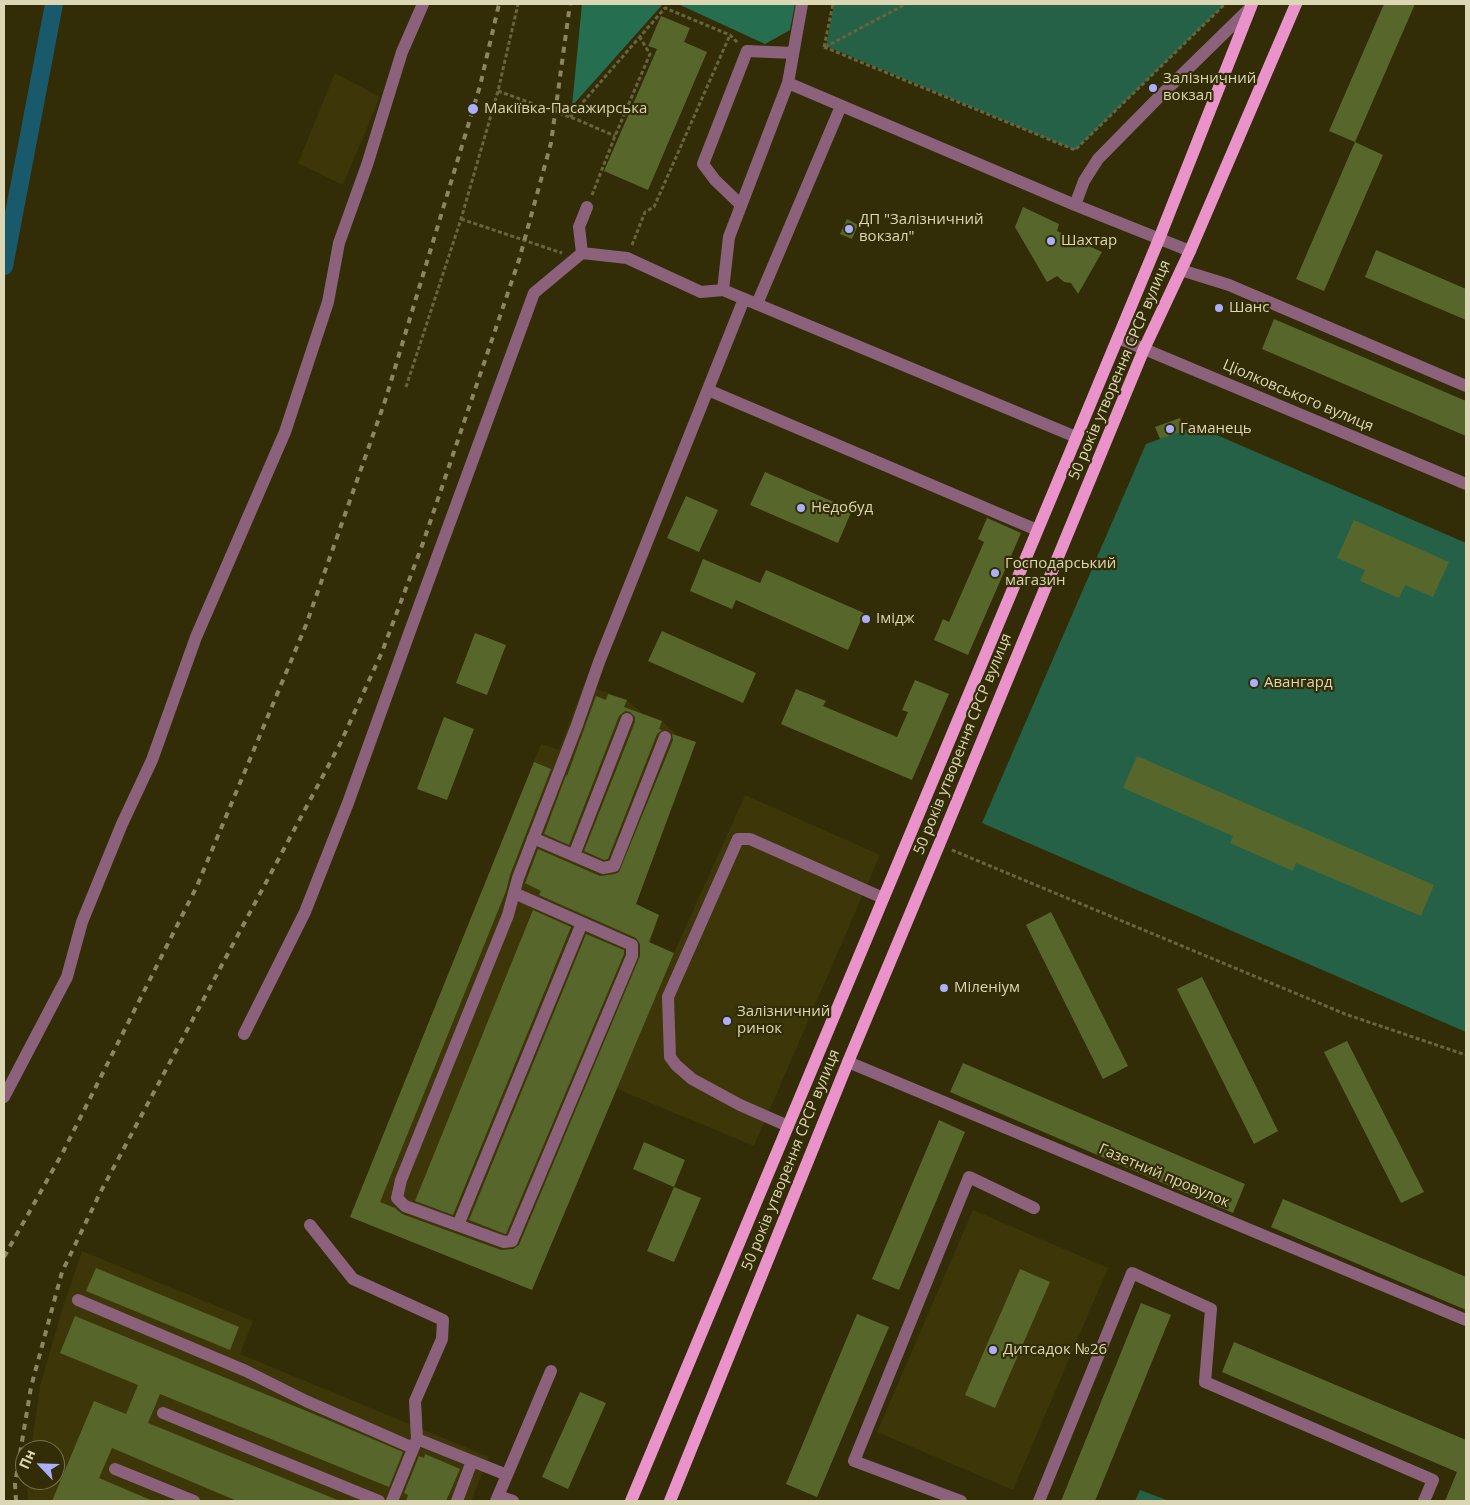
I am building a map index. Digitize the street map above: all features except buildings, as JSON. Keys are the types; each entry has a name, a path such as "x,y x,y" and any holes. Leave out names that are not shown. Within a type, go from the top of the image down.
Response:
{"main road":[{"name":"50 років утворення СРСР вулиця","path":"670,1501 848,1062 940,845 1144,349 1190,251 1296,4"},
{"name":"50 років утворення СРСР вулиця","path":"631,1501 1118,338 1251,6"}],"street":[{"path":"4,1097 67,977 82,922 122,824 152,760 196,637 285,432 328,302 338,243 367,166 402,52 423,4"},
{"path":"723,290 729,237 788,83 802,4"},
{"path":"1075,205 1084,181 1098,160 1156,99 1251,6"},
{"path":"741,205 715,180 704,164 747,51 793,53"},
{"path":"788,83 1075,205 1190,251"},
{"path":"757,304 840,106"},
{"path":"582,253 579,227 587,207"},
{"path":"244,1034 305,912 348,803 534,293 582,253 627,258 701,292 723,290 1076,437"},
{"path":"1181,270 1229,285 1466,386"},
{"path":"514,893 632,945 632,956 512,1241 504,1242 405,1206 397,1198 402,1180 508,915 518,878 577,725 599,662 744,299"},
{"name":"Ціолковського вулиця","path":"1118,338 1466,484"},
{"path":"708,390 1038,530"},
{"path":"574,855 627,718"},
{"path":"533,838 603,868 614,866 664,737"},
{"path":"788,1126 692,1079 676,1065 670,1057 668,997 738,839 750,840 883,898"},
{"path":"458,1225 582,923"},
{"name":"Газетний провулок","path":"848,1062 1466,1320"},
{"path":"961,1501 854,1461 969,1177 1034,1208"},
{"path":"310,1225 353,1278 443,1320 442,1339 415,1401 415,1444 392,1501"},
{"path":"1039,1501 1132,1273 1211,1309 1204,1382 1433,1480 1424,1501"},
{"path":"78,1300 246,1371 306,1401 415,1444 472,1461 507,1475"},
{"path":"513,1501 497,1498 551,1371"},
{"path":"163,1413 378,1501"},
{"path":"456,1501 472,1461"},
{"path":"115,1469 194,1501"}],"path":[{"path":"406,387 461,219 498,91 518,4"},
{"path":"824,47 833,4"},
{"path":"824,47 906,4"},
{"path":"824,47 1075,150 1225,4"},
{"path":"570,117 665,8 730,35 747,51"},
{"path":"627,258 645,212 654,207 730,35"},
{"path":"587,207 650,54 640,36"},
{"path":"498,91 570,117 615,136"},
{"path":"461,219 563,253"},
{"path":"940,845 1344,1014 1466,1055"}],"shaded area":[{"path":"335,73 380,97 343,185 298,163"},
{"path":"584,684 627,700 643,714 662,721 677,735 696,742 636,904 659,915 650,943 674,953 745,795 880,855 754,1146 617,1089 532,1290 350,1217 541,744 559,750"},
{"name":"Дитсадок №26","path":"973,1210 1108,1268 1013,1490 877,1432"},
{"path":"82,1251 253,1321 240,1354 489,1457 471,1501 28,1501 27,1490 65,1490 65,1440 32,1440 40,1386 63,1307"}],"green space":[{"path":"582,4 663,4 572,106"},
{"path":"678,4 795,4 790,30 765,44"},
{"path":"834,4 1225,4 1075,150 826,46"},
{"name":"Авангард","path":"1196,426 1466,543 1466,1032 982,823 1146,444"},
{"path":"1140,1490 1169,1501 1135,1501"}],"waterway":[{"path":"4,266 54,4"}],"railway":[{"path":"4,1257 63,1152 197,886 306,625 385,401 480,86 499,4"},
{"path":"16,1501 15,1484 31,1387 62,1272 100,1193 340,744 382,652 423,543 519,260 551,143 570,4"}],"place":[{"name":"Залізничний вокзал","path":"1153,88"},
{"name":"Макіївка-Пасажирська","path":"473,109"},
{"name":"ДП \"Залізничний вокзал\"","path":"849,229"},
{"name":"Шахтар","path":"1051,241"},
{"name":"Шанс","path":"1219,308"},
{"name":"Гаманець","path":"1170,429"},
{"name":"Недобуд","path":"801,508"},
{"name":"Господарський магазин","path":"995,573"},
{"name":"Імідж","path":"866,619"},
{"name":"Авангард","path":"1254,683"},
{"name":"Міленіум","path":"944,988"},
{"name":"Залізничний ринок","path":"727,1021"},
{"name":"Дитсадок №26","path":"993,1350"}]}
